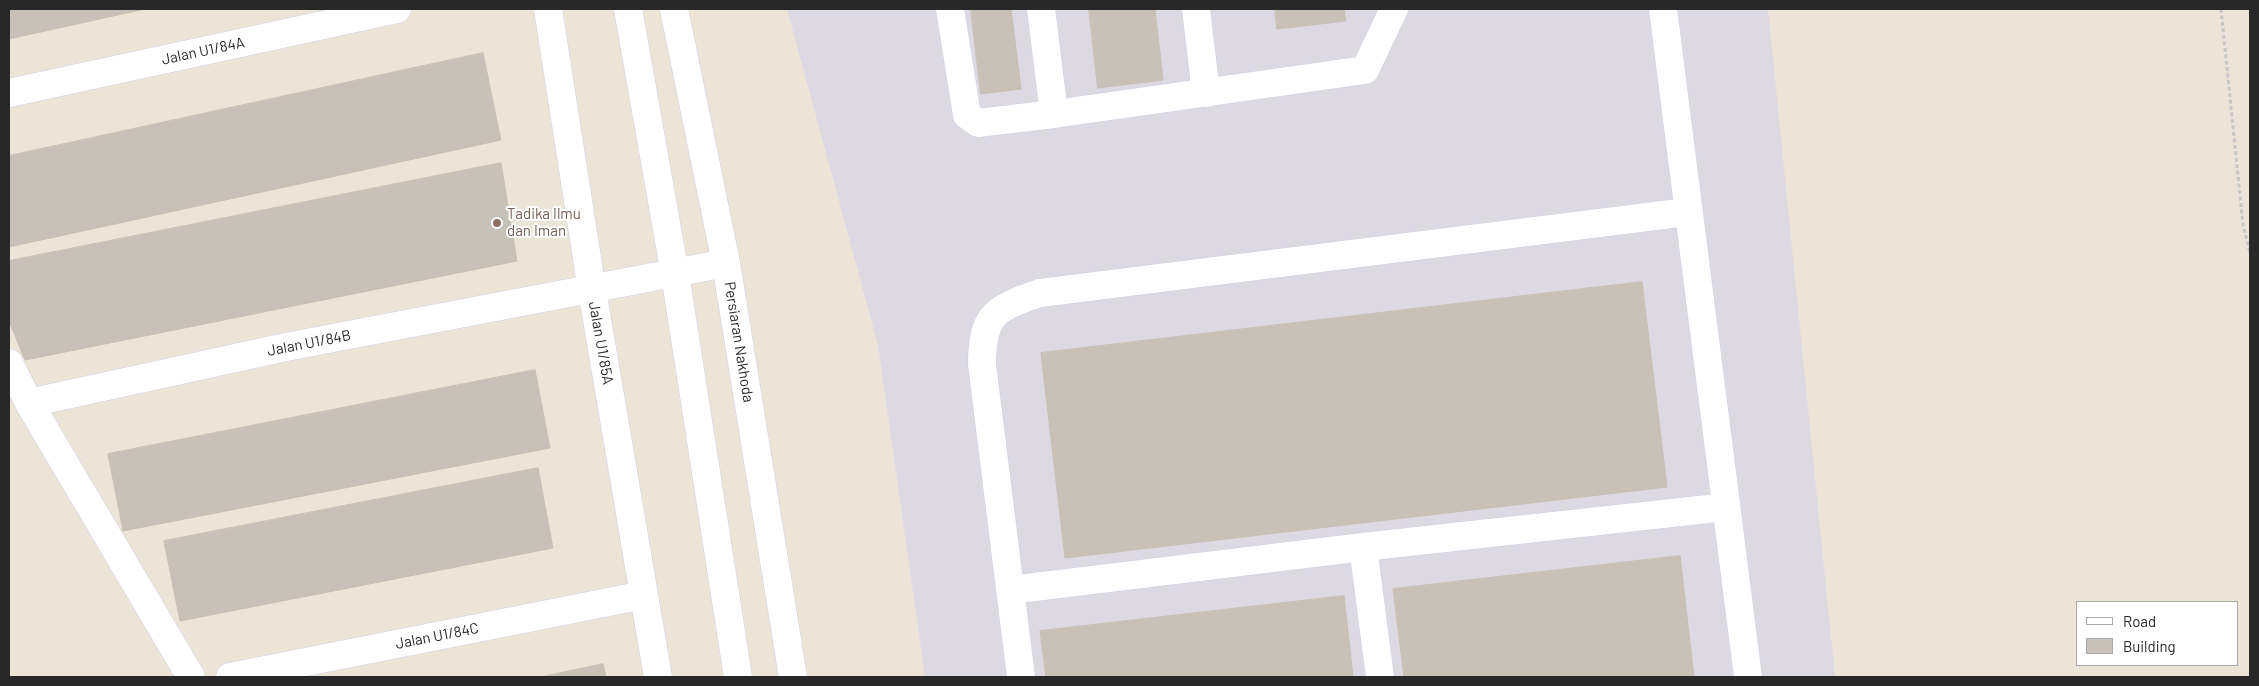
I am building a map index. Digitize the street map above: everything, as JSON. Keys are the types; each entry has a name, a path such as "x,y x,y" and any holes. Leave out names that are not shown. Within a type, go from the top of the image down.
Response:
{"street":[{"name":"Jalan U1/84A","path":"9,93 397,9"},
{"name":"Jalan U1/85A","path":"548,9 592,290 658,677"},
{"path":"628,9 676,274 738,677"},
{"name":"Persiaran Nakhoda","path":"674,9 726,263 793,677"},
{"path":"950,9 967,115 978,122 1054,114 1365,70 1394,9"},
{"path":"1042,9 1054,114"},
{"path":"1196,9 1206,93"},
{"path":"1663,9 1687,212 1748,677"},
{"path":"1021,677 982,364 982,339 988,323 1007,304 1040,293 1687,212"},
{"name":"Jalan U1/84B","path":"29,402 286,347 726,263"},
{"path":"9,363 29,402 191,677"},
{"path":"1010,590 1363,547 1726,507"},
{"path":"1363,547 1380,677"},
{"name":"Jalan U1/84C","path":"230,677 644,594"}],"path":[{"path":"2221,9 2244,225 2250,253"}],"shaded area":[{"path":"787,9 1768,9 1835,677 925,677 878,345"}],"building":[{"path":"9,9 145,9 9,39"},
{"path":"971,9 1011,9 1021,89 981,94"},
{"path":"1089,9 1155,9 1163,80 1098,88"},
{"path":"1275,9 1344,9 1346,21 1277,29"},
{"path":"483,53 501,140 9,247 9,156"},
{"path":"501,163 517,261 25,360 9,321 9,261"},
{"path":"1642,282 1667,487 1065,558 1041,353"},
{"path":"535,370 550,448 123,531 108,454"},
{"path":"538,468 553,548 180,621 164,541"},
{"path":"1680,556 1694,677 1404,677 1393,589"},
{"path":"1344,596 1353,677 1046,677 1040,631"},
{"path":"603,664 606,677 541,677"}],"place":[{"name":"Tadika Ilmu dan Iman","path":"497,223"}]}
